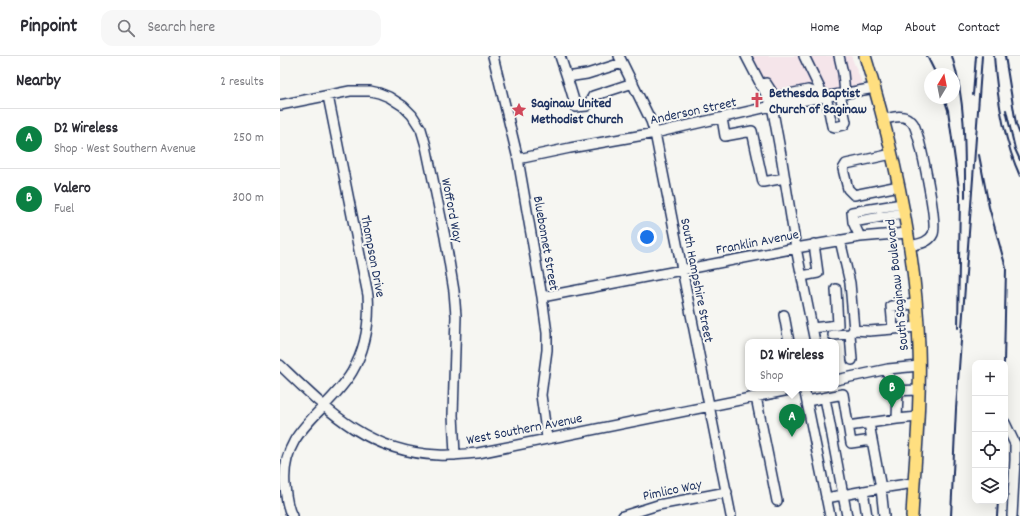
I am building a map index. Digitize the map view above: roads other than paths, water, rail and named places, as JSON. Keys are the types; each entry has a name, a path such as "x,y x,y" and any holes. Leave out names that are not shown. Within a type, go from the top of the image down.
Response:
{"main road":[{"name":"South Saginaw Boulevard","path":"865,56 884,119 899,186 909,246 916,304 919,390 912,516"}],"street":[{"name":"Bluebonnet Street","path":"493,56 518,160 547,333 547,350 541,395 546,438"},
{"path":"560,56 576,107 587,106 593,96 632,83"},
{"path":"746,56 772,106 796,248 814,339"},
{"path":"804,56 825,97 832,126 835,127 844,125 846,122 843,93 843,73 838,56"},
{"path":"566,77 587,74 620,60"},
{"name":"South Hampshire Street","path":"620,60 651,121 655,133 731,516"},
{"path":"760,85 766,83 775,97 808,90 812,91 814,99"},
{"name":"Anderson Street","path":"518,160 570,148 655,133 772,106 875,88"},
{"name":"Wofford Way","path":"280,105 350,91 360,90 380,93 397,102 408,111 420,129 426,146 445,237 455,303 454,455"},
{"name":"Thompson Drive","path":"292,516 287,504 284,471 293,440 299,431 324,407 345,382 357,363 367,336 369,310 368,296 328,96"},
{"path":"884,119 899,116 906,118 914,124 919,141 934,220 933,234 923,243 909,246"},
{"path":"722,118 725,136 752,131 763,182 785,178"},
{"path":"892,154 846,164 843,169 848,189 854,195 899,186"},
{"path":"860,236 853,222 852,212 903,208"},
{"name":"Franklin Avenue","path":"542,297 814,244 860,236 907,233"},
{"path":"840,240 850,284 852,360"},
{"path":"802,276 818,273 814,244"},
{"path":"833,334 838,325 836,288"},
{"path":"893,329 891,306 916,304"},
{"path":"784,315 788,339"},
{"path":"812,328 833,334 918,327"},
{"name":"West Southern Avenue","path":"280,365 324,407 356,431 386,445 423,454 454,455 478,453 784,391"},
{"path":"839,379 888,369 919,366"},
{"path":"888,369 890,391 919,390"},
{"path":"897,419 898,390"},
{"path":"805,391 830,516"},
{"path":"807,401 843,394 851,443 872,440"},
{"path":"756,397 777,501"},
{"path":"825,398 846,516"},
{"path":"848,426 918,417"},
{"path":"869,423 881,488 884,516"},
{"path":"1008,429 1015,444 1012,516"},
{"path":"826,498 914,483"},
{"path":"862,491 867,516"},
{"name":"Pimlico Way","path":"623,516 658,505 727,492"}],"railway":[{"path":"927,56 933,68"},
{"path":"952,56 957,73 964,126 965,198"},
{"path":"973,95 976,56"},
{"path":"951,516 956,409 982,56"},
{"path":"994,56 997,87 1005,133 1020,176"},
{"path":"1005,56 1016,124 1020,135"},
{"path":"946,104 960,196 958,328"},
{"path":"1006,110 1015,149 1020,160"},
{"path":"979,155 989,207 1006,268 1004,360"},
{"path":"997,516 998,504"}],"place":[{"name":"Bethesda Baptist Church of Saginaw","path":"757,100"},
{"name":"Saginaw United Methodist Church","path":"519,110"},
{"name":"Valero","path":"892,408"},
{"name":"D2 Wireless","path":"792,437"}]}
